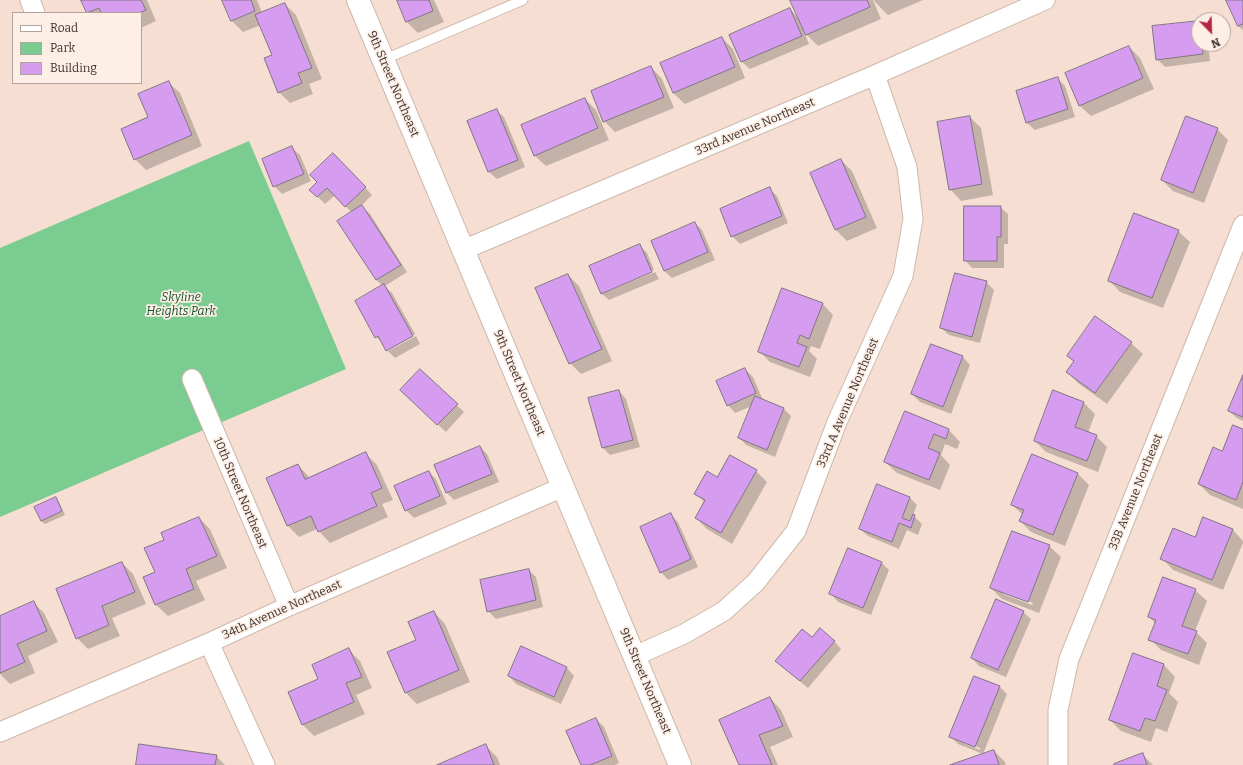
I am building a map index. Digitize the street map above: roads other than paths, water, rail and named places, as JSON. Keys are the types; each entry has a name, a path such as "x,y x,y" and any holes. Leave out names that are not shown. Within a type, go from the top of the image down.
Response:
{"street":[{"path":"30,0 35,12"},
{"name":"9th Street Northeast","path":"358,0 680,765"},
{"name":"33rd Avenue Northeast","path":"463,250 875,75 1045,0"},
{"name":"33rd A Avenue Northeast","path":"634,656 684,634 724,611 756,582 796,531 837,422 903,276 914,219 907,167 875,75"},
{"name":"33B Avenue Northeast","path":"1058,765 1058,710 1069,659 1243,225"},
{"name":"10th Street Northeast","path":"192,380 289,606"},
{"name":"34th Avenue Northeast","path":"0,732 209,643 289,606 563,487"},
{"path":"209,643 265,765"}],"lane":[{"path":"383,60 523,0"}],"park label":[{"name":"Skyline Heights Park","path":"181,305"}]}
